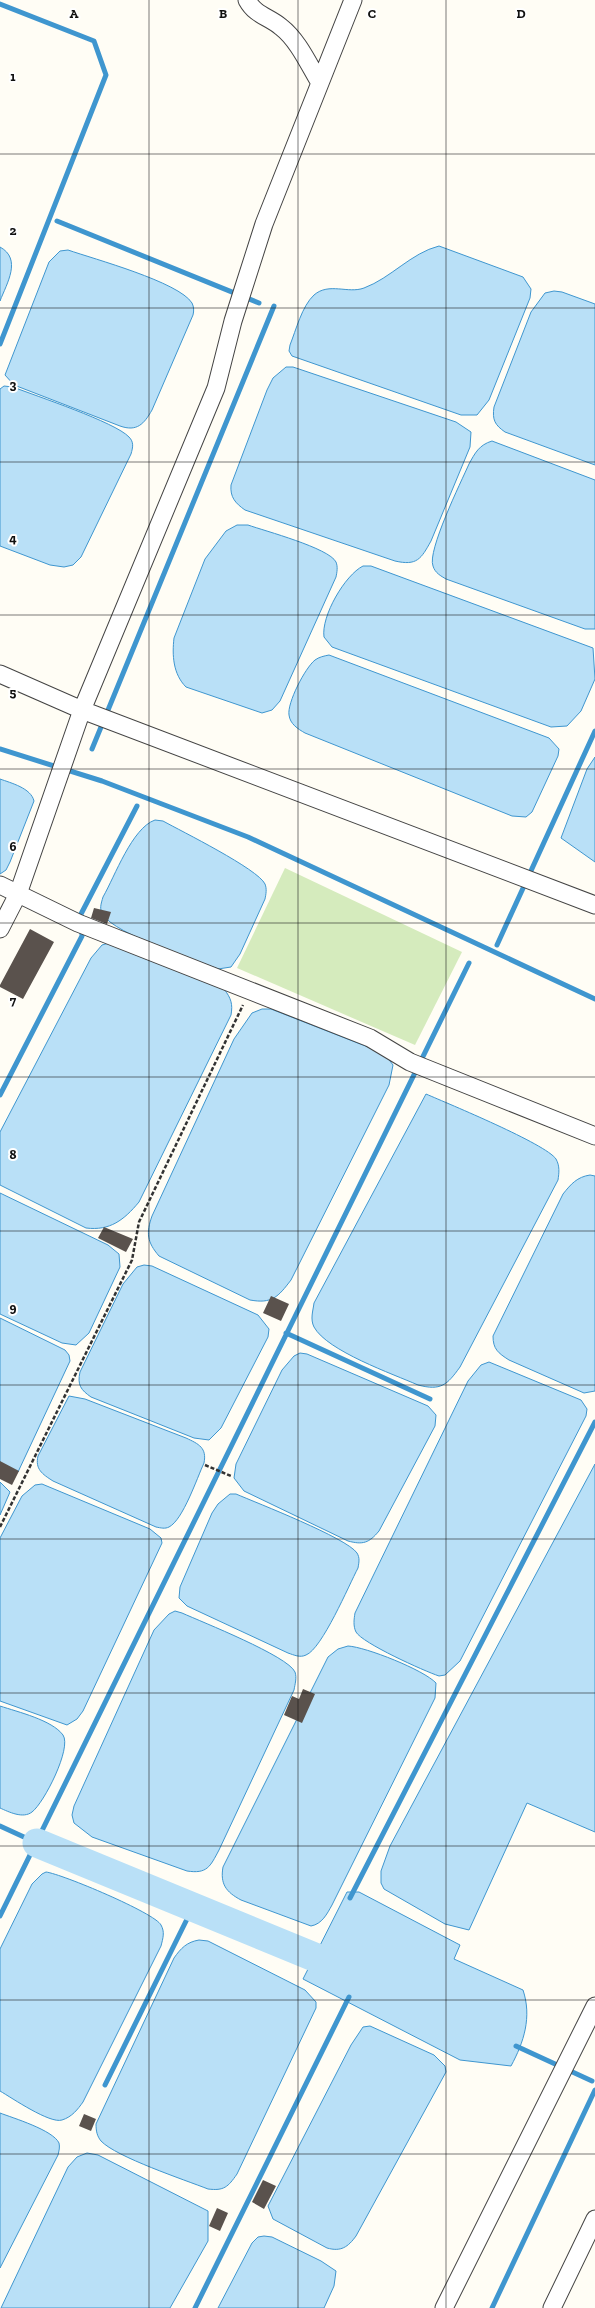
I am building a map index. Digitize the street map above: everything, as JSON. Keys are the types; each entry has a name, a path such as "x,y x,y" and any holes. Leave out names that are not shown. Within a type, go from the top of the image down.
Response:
{"lane":[{"path":"247,0 253,10 281,27 296,45 320,83"},
{"path":"0,929 18,894 82,710 216,388 233,321 264,224 353,0"},
{"path":"0,674 82,710 595,905"},
{"path":"0,885 78,923 370,1038 410,1062 595,1136"},
{"path":"444,2308 595,2006"},
{"path":"552,2308 595,2219"}],"path":[{"path":"0,1527 132,1260 139,1222 245,1002"},
{"path":"205,1464 231,1476"}],"green space":[{"path":"285,868 462,952 415,1045 237,968"}],"water":[{"path":"439,246 523,277 531,289 530,298 489,400 477,415 461,415 292,356 289,351 297,325 306,305 314,295 326,289 352,290 364,288 374,284 419,254"},
{"path":"0,247 7,252 12,265 9,279 0,301"},
{"path":"68,250 154,279 184,295 193,304 193,315 152,410 143,423 139,426 126,428 120,426 14,385 5,375 49,262 60,251"},
{"path":"554,291 562,292 595,304 595,465 505,432 495,422 493,415 494,407 531,312 545,293"},
{"path":"286,367 293,367 456,422 471,432 470,447 431,541 418,560 408,563 395,561 245,510 238,505 232,496 231,485 267,390 273,378"},
{"path":"4,386 13,387 92,417 121,431 132,441 133,447 131,454 81,557 73,565 64,567 50,565 0,546 0,389"},
{"path":"492,441 595,480 595,629 585,629 446,579 435,571 432,558 435,546 459,485 475,453 481,447"},
{"path":"237,525 248,525 310,546 331,557 336,562 337,566 336,577 280,701 272,710 262,713 186,687 178,676 173,658 174,638 205,559 226,531"},
{"path":"363,566 371,566 593,648 595,679 581,711 567,726 551,727 332,647 324,637 326,618 342,587 356,571"},
{"path":"329,655 549,738 559,749 558,756 532,812 526,817 512,816 305,733 297,728 291,721 289,715 294,694 306,670 311,664 318,658"},
{"path":"595,757 595,862 561,838 587,769"},
{"path":"0,779 25,789 32,796 34,801 10,862 6,870 0,874"},
{"path":"155,820 163,821 234,860 249,869 265,884 265,899 240,954 231,967 218,969 156,946 111,923 103,915 101,906 103,897 125,854 139,832"},
{"path":"109,943 224,989 231,1001 232,1011 139,1202 128,1214 116,1223 102,1228 86,1228 0,1185 0,1132 91,958 102,945"},
{"path":"262,1009 271,1009 378,1051 387,1057 393,1065 389,1085 291,1280 274,1298 258,1301 250,1300 159,1256 150,1242 148,1232 152,1216 234,1039 252,1013"},
{"path":"426,1094 517,1134 535,1144 556,1159 559,1170 558,1180 460,1367 447,1382 438,1387 418,1385 346,1353 332,1345 321,1336 314,1327 312,1318 314,1303"},
{"path":"590,1175 595,1176 595,1391 584,1393 509,1360 495,1347 493,1336 563,1194 581,1177"},
{"path":"0,1193 108,1245 119,1254 120,1267 89,1333 76,1345 62,1343 0,1314"},
{"path":"144,1265 152,1266 258,1315 269,1329 268,1337 221,1428 209,1440 194,1438 91,1397 81,1387 79,1380 80,1372 123,1284 137,1267"},
{"path":"0,1318 65,1350 69,1355 70,1361 18,1472 0,1465"},
{"path":"300,1353 307,1354 428,1406 436,1415 435,1426 379,1531 365,1542 358,1543 348,1541 244,1491 234,1478 236,1464 282,1370 294,1356"},
{"path":"489,1362 581,1400 587,1409 586,1416 460,1661 445,1675 439,1676 394,1656 369,1643 361,1637 355,1630 355,1613 468,1381 481,1365"},
{"path":"69,1396 85,1399 186,1438 195,1442 201,1447 205,1458 194,1488 179,1516 169,1527 156,1527 53,1481 40,1471 37,1461 38,1456"},
{"path":"595,1464 595,1832 527,1803 469,1930 445,1924 384,1889 381,1883 381,1871 390,1846"},
{"path":"0,1482 10,1492 0,1515"},
{"path":"42,1484 150,1529 161,1538 162,1543 83,1711 77,1719 67,1725 0,1701 0,1538 22,1496 35,1485"},
{"path":"230,1494 236,1494 320,1530 350,1547 358,1555 358,1568 335,1616 320,1641 304,1656 288,1653 187,1606 179,1598 180,1587 212,1513 218,1504"},
{"path":"175,1611 225,1631 277,1657 289,1665 295,1672 296,1676 294,1690 219,1850 207,1868 194,1872 187,1871 92,1837 74,1823 72,1815 74,1806 154,1630 169,1614"},
{"path":"348,1646 368,1650 420,1672 436,1683 435,1698 332,1905 321,1921 311,1926 241,1900 231,1894 225,1887 222,1873 223,1867 328,1657 338,1649"},
{"path":"0,1706 25,1714 51,1725 63,1735 65,1742 60,1763 43,1798 32,1812 24,1815 16,1814 0,1808"},
{"path":"46,1872 70,1879 126,1903 155,1919 161,1925 163,1933 161,1946 83,2102 72,2115 62,2120 56,2120 40,2114 0,2091 0,1949 32,1884"},
{"path":"347,1892 359,1892 460,1945 454,1959 523,1990 526,2000 527,2020 520,2048 511,2066 460,2060 303,1979"},
{"path":"199,1940 208,1941 305,1990 316,2002 316,2008 237,2174 228,2185 222,2189 208,2189 135,2161 101,2141 96,2129 96,2124 174,1958 185,1946 191,1942"},
{"path":"370,2026 434,2055 445,2066 446,2072 356,2236 344,2248 332,2249 327,2248 273,2219 268,2206 351,2045 363,2027"},
{"path":"0,2113 32,2125 49,2134 59,2143 59,2150 58,2155 0,2268"},
{"path":"87,2153 98,2155 208,2211 208,2241 170,2308 1,2308 68,2167 77,2157"},
{"path":"258,2237 272,2237 321,2261 336,2271 334,2286 324,2308 218,2308 252,2243"}],"building":[{"path":"94,908 111,912 107,924 91,918"},
{"path":"30,929 54,942 23,999 0,987 0,985"},
{"path":"104,1227 133,1239 126,1252 98,1238"},
{"path":"271,1296 289,1304 281,1321 263,1313"},
{"path":"0,1461 19,1471 12,1485 0,1479"},
{"path":"303,1689 315,1694 302,1723 284,1715 292,1696 299,1699"},
{"path":"84,2114 96,2119 91,2131 79,2126"},
{"path":"263,2180 276,2186 264,2209 252,2202"},
{"path":"217,2208 228,2213 220,2231 209,2226"}],"waterway":[{"path":"0,4 94,41 106,75 0,344"},
{"path":"57,221 259,303"},
{"path":"92,749 274,306"},
{"path":"497,945 595,731"},
{"path":"0,749 102,781 248,837 595,999"},
{"path":"0,1095 82,936 81,914 137,806"},
{"path":"0,1916 469,963"},
{"path":"286,1333 430,1399"},
{"path":"350,1898 595,1422"},
{"path":"0,1826 37,1843"},
{"path":"37,1843 324,1961"},
{"path":"105,2085 193,1907"},
{"path":"195,2308 349,1997"},
{"path":"516,2046 592,2081"},
{"path":"492,2308 595,2090"}]}
